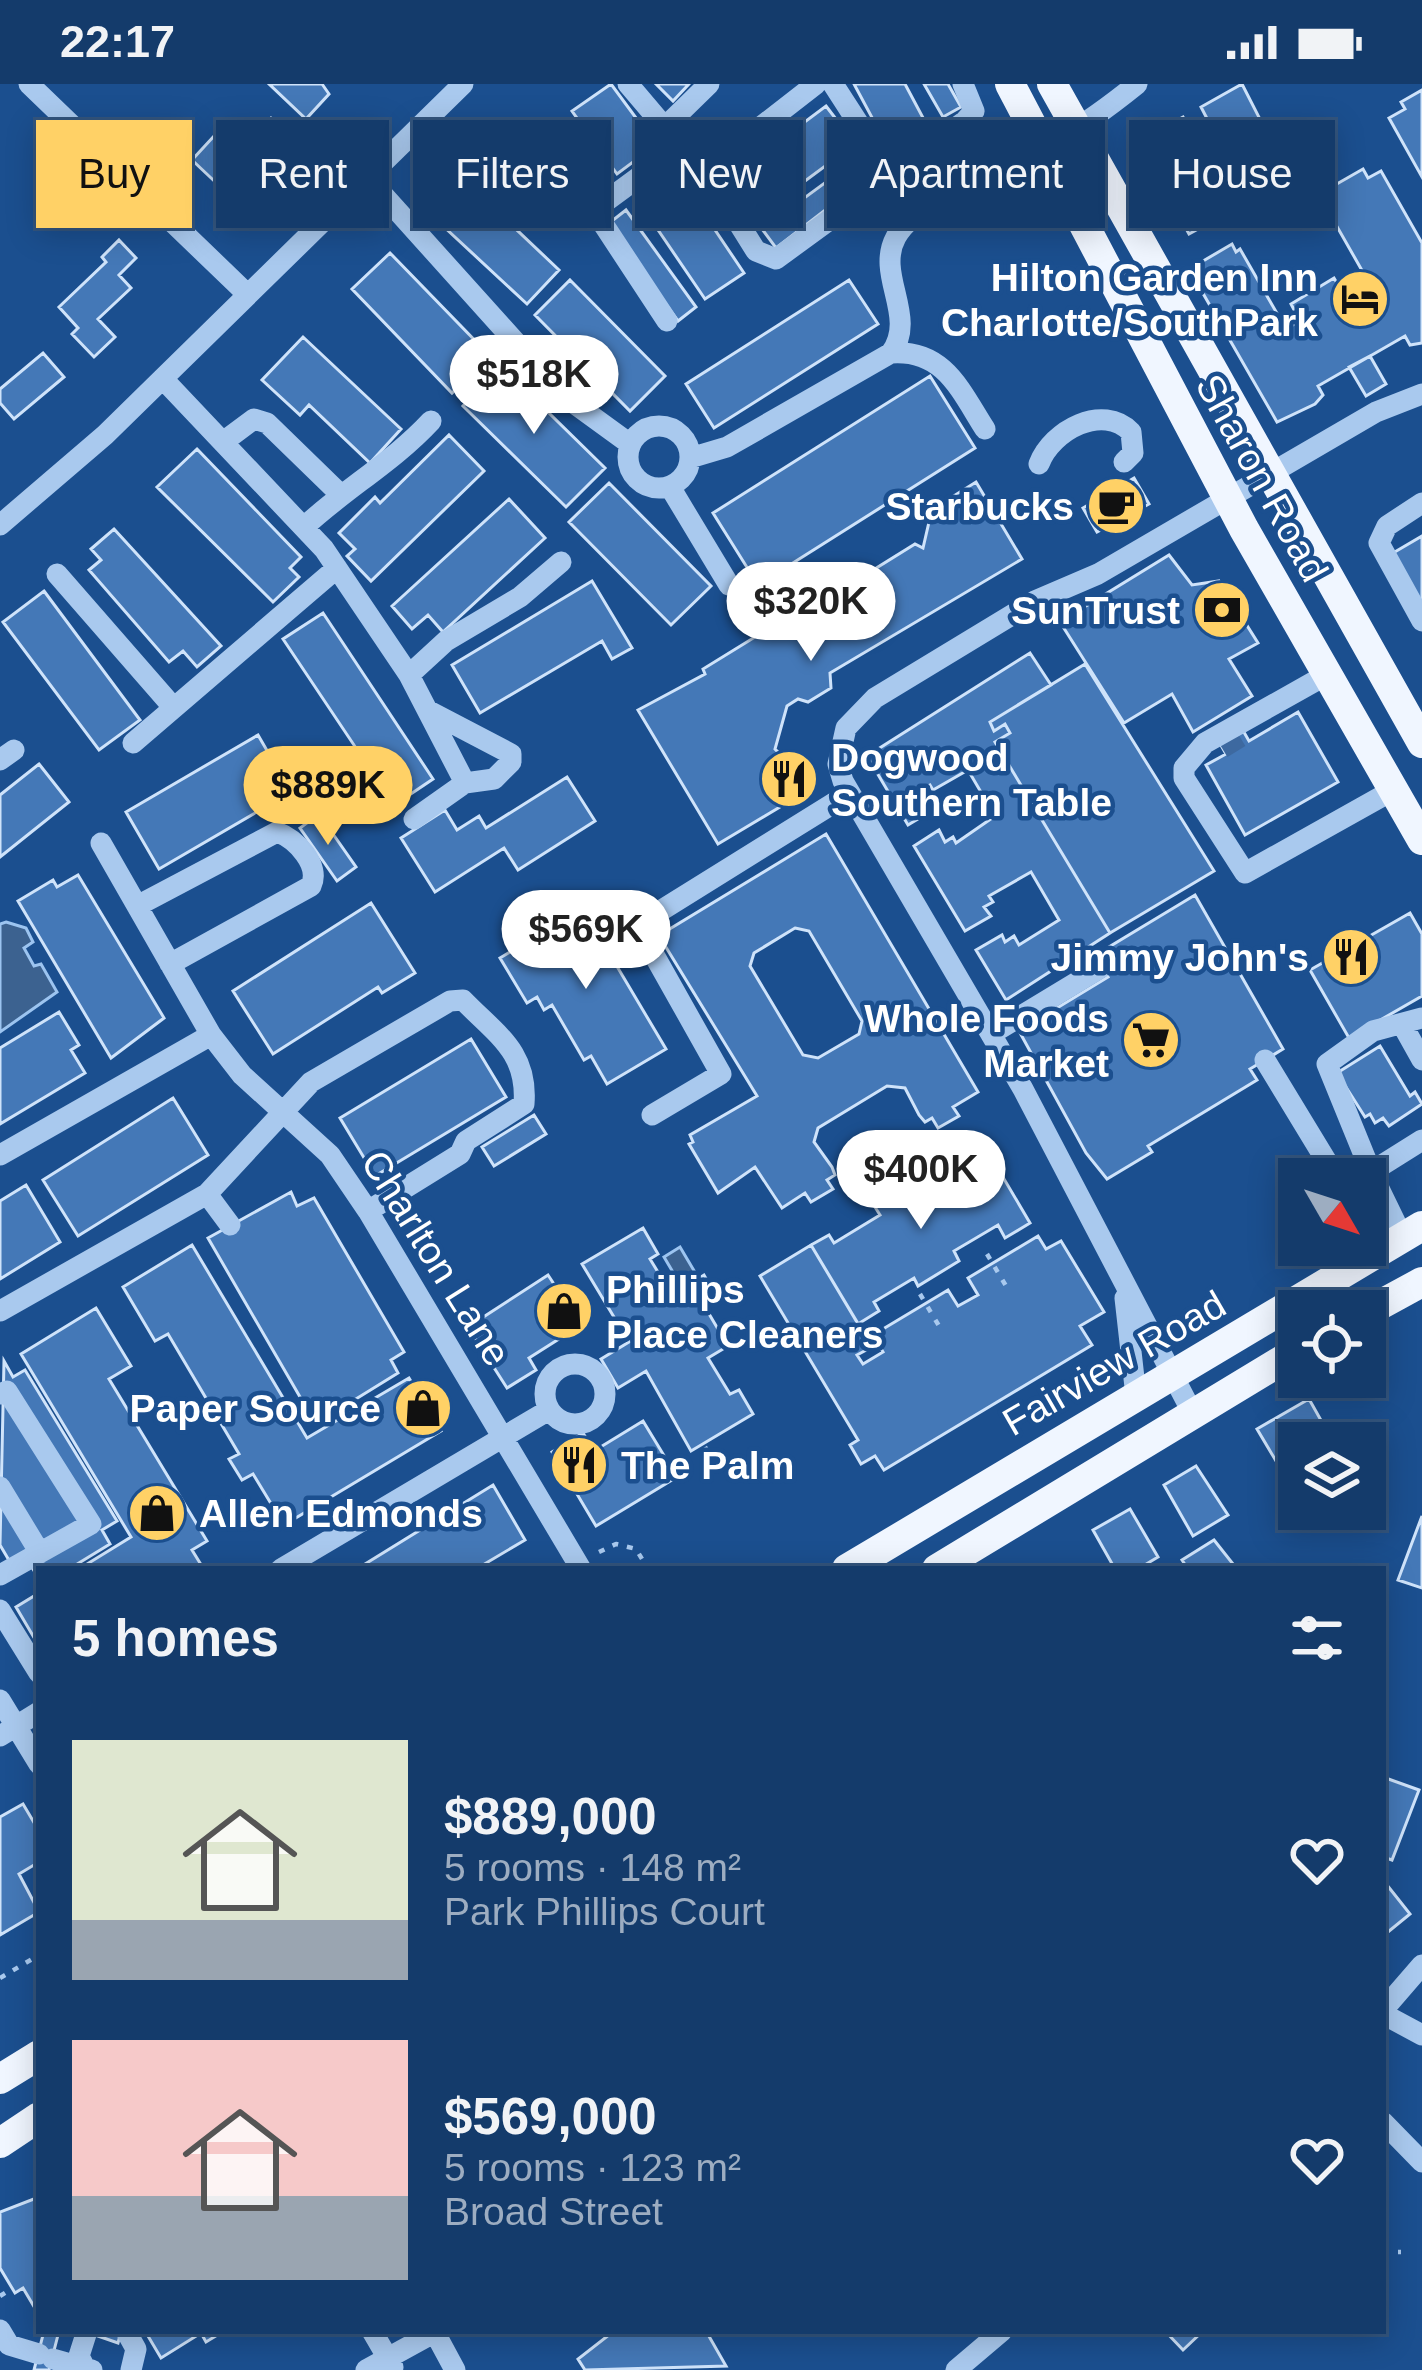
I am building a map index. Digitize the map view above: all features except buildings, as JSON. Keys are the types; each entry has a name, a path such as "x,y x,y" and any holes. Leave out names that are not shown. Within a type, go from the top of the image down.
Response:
{"main road":[{"name":"Sharon Road","path":"1010,84 1029,120"},
{"name":"Sharon Road","path":"1052,84 1072,120"},
{"name":"Sharon Road","path":"1105,180 1422,743"},
{"name":"Sharon Road","path":"1085,228 1228,499 1422,840"},
{"name":"Fairview Road","path":"852,1566 1412,1232"},
{"path":"1386,1302 1422,1282"},
{"name":"Fairview Road","path":"942,1566 1278,1362"},
{"path":"0,2079 36,2057"},
{"path":"0,2143 36,2119"}],"street":[{"path":"29,84 246,293"},
{"path":"389,156 464,84"},
{"path":"628,84 660,120"},
{"path":"671,120 710,84"},
{"path":"770,120 816,84"},
{"path":"833,84 856,120"},
{"path":"963,84 974,111 963,120"},
{"path":"1087,120 1137,84"},
{"path":"389,201 564,396 630,444"},
{"path":"745,228 766,259 776,259 827,223"},
{"path":"0,525 44,493 314,228"},
{"path":"606,228 667,321"},
{"path":"690,458 727,447 891,352 900,340 903,322 890,268 894,239 904,228"},
{"path":"891,352 912,351 946,369 985,430"},
{"path":"163,379 337,568 409,675 465,783"},
{"path":"1192,1412 991,1034 850,794 838,764 839,746 846,728 875,698 1035,602 1098,574 1376,412 1422,394"},
{"path":"1039,464 1054,440 1102,416 1112,416 1131,431 1133,453 1124,462"},
{"path":"224,442 254,419 267,423 340,494"},
{"path":"304,527 340,494 400,454 431,421"},
{"path":"648,427 672,428 688,446 690,458 687,470 670,487 658,489 635,478 627,456 630,444 648,427"},
{"path":"670,487 729,585"},
{"path":"1422,503 1387,526 1379,543 1422,621"},
{"path":"409,675 446,641 520,597 562,562"},
{"path":"133,743 337,568"},
{"path":"57,574 172,707"},
{"path":"1326,674 1205,742 1184,778 1200,828 1245,873 1395,789"},
{"path":"1245,734 1263,723 1276,704"},
{"path":"414,819 465,783 494,779 511,762 511,754 429,711"},
{"path":"1192,758 1222,748"},
{"path":"652,1115 721,1074 649,946 657,913 850,794"},
{"path":"137,906 277,832 291,837 312,866 311,886 170,964"},
{"name":"Charlton Lane","path":"101,843 211,1035 242,1075 330,1155 368,1211 579,1566"},
{"path":"991,1034 1102,967"},
{"path":"0,1311 207,1194 311,1082 450,1001 463,1000 521,1060 526,1076 518,1112 466,1141 460,1154 368,1211"},
{"path":"1365,1158 1328,1064 1373,1031 1412,1023 1422,1060"},
{"path":"0,1155 211,1035"},
{"path":"1265,1060 1325,1158"},
{"path":"1386,1163 1422,1140"},
{"path":"207,1194 230,1225"},
{"path":"1386,1194 1412,1232"},
{"path":"1124,1286 1136,1396"},
{"path":"0,1394 7,1391 91,1525 0,1575"},
{"path":"286,1566 549,1410"},
{"path":"0,1487 40,1553"},
{"path":"0,1610 36,1668"},
{"path":"0,1700 8,1731 36,1761"},
{"path":"8,1731 36,1714"},
{"path":"1386,2008 1422,1965"},
{"path":"1386,2014 1422,2035"},
{"path":"1386,2125 1422,2162"},
{"path":"0,2330 9,2345 89,2369"},
{"path":"86,2334 79,2356 89,2369"},
{"path":"128,2334 136,2349 131,2370"},
{"path":"374,2334 392,2364"},
{"path":"366,2370 392,2364 432,2334"},
{"path":"436,2334 455,2370"},
{"path":"956,2370 998,2334"}],"path":[{"path":"986,1254 1009,1291"},
{"path":"920,1294 942,1331"},
{"path":"705,1447 719,1470"},
{"path":"599,1552 616,1544 636,1549 646,1566"},
{"path":"0,1978 36,1959"},
{"path":"1386,2252 1402,2252"},
{"path":"0,2296 11,2289"}],"water":[{"path":"0,924 26,928 33,942 24,948 34,966 41,964 57,992 0,1032"},
{"path":"680,1247 696,1274 680,1284 664,1257"}],"tunnel":[{"path":"1222,748 1245,734"}],"place":[{"name":"Hilton Garden Inn Charlotte/SouthPark","path":"1360,299"},
{"name":"Starbucks","path":"1116,506"},
{"name":"SunTrust","path":"1222,610"},
{"name":"Dogwood Southern Table","path":"789,779"},
{"name":"Jimmy John's","path":"1351,957"},
{"name":"Whole Foods Market","path":"1151,1040"},
{"name":"Phillips Place Cleaners","path":"564,1311"},
{"name":"Paper Source","path":"423,1408"},
{"name":"The Palm","path":"579,1465"},
{"name":"Allen Edmonds","path":"157,1513"}]}
